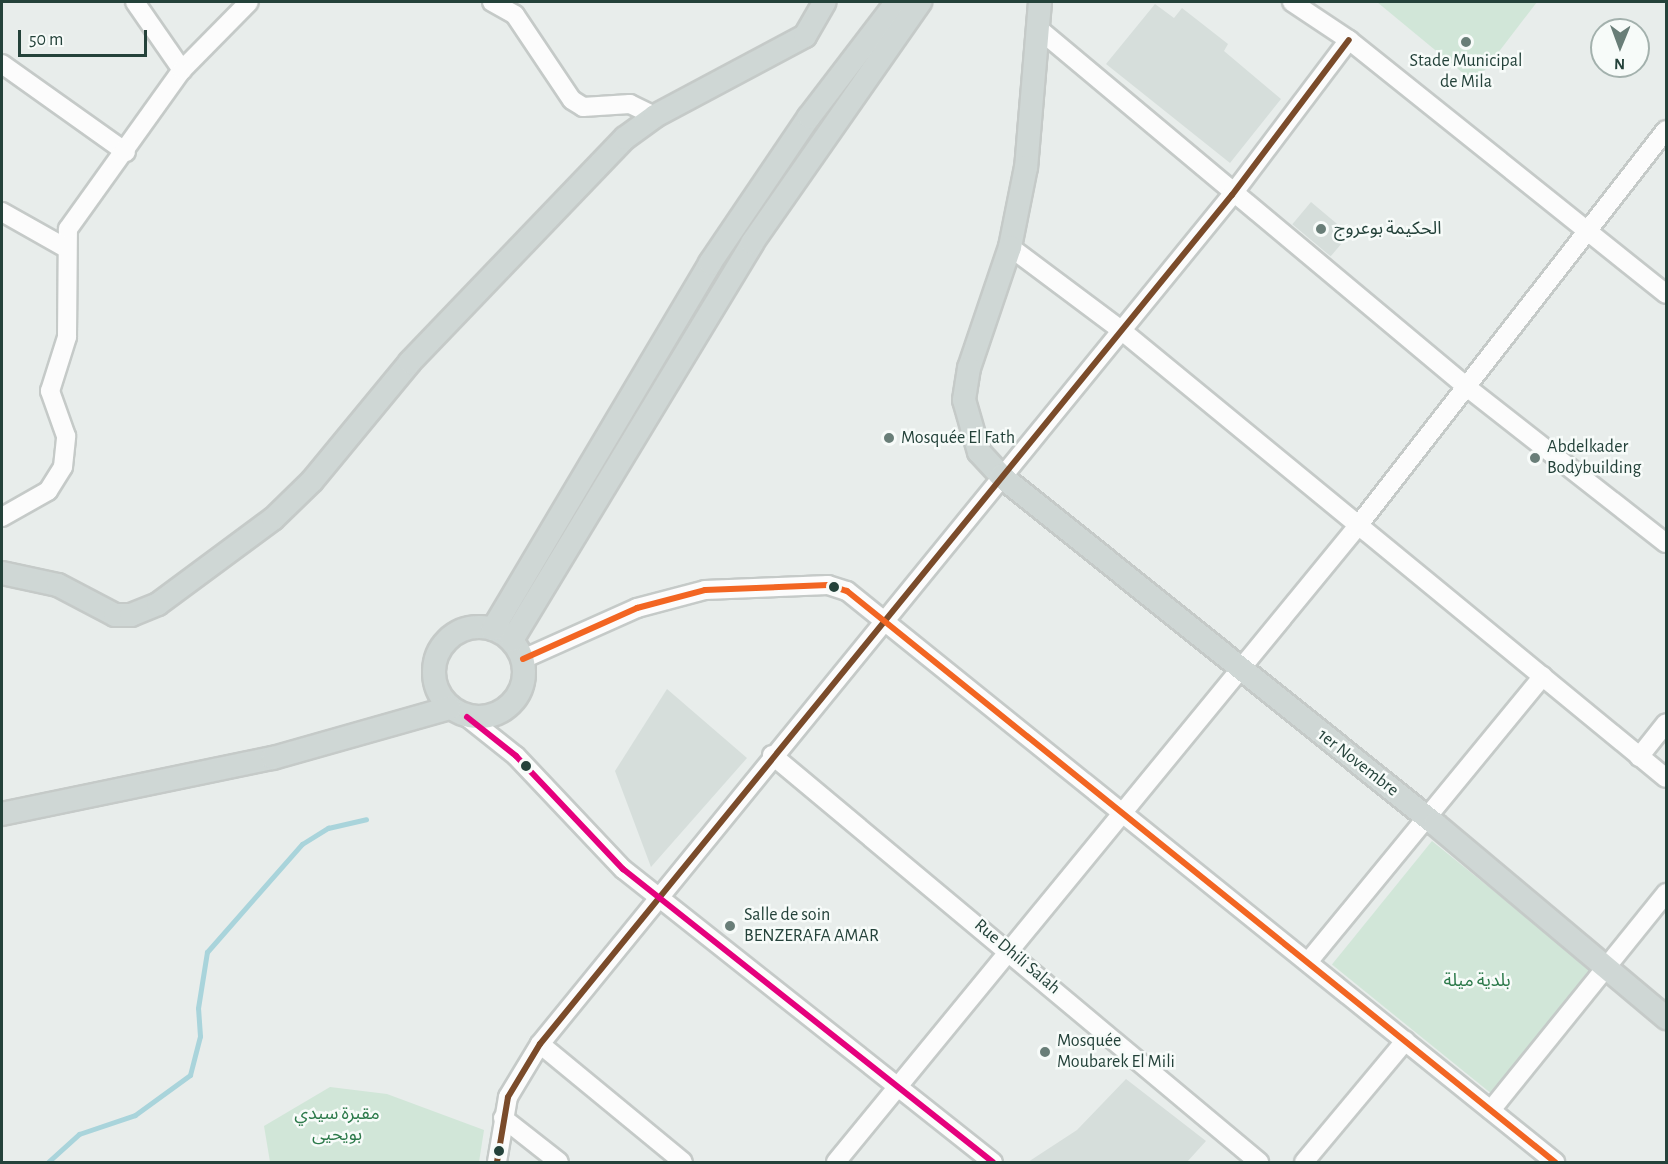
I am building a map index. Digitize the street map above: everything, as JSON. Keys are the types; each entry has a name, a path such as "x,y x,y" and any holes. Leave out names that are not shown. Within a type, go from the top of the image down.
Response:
{"main road":[{"path":"2,573 58,585 115,615 131,615 158,604 273,519 312,481 410,362 570,192 655,116 805,36 825,2"},
{"path":"2,814 273,758 458,712 486,718 518,697 509,643 694,289 734,228 897,2"},
{"path":"509,643 714,302 752,243 920,2"},
{"name":"1er Novembre","path":"1041,2 1026,167 1010,247 969,368 964,400 979,452 1001,476 1427,817 1666,1018"},
{"path":"734,228 752,243"},
{"path":"694,289 714,302"},
{"path":"458,712 437,693 435,657 458,631 509,643"}],"street":[{"path":"135,2 182,70"},
{"path":"2,517 48,491 63,467 66,436 50,391 67,337 66,248 76,215 126,152 182,70 249,2"},
{"path":"492,2 517,8 572,99 583,107 630,104 655,116"},
{"path":"1293,2 1349,40 1589,229 1666,294"},
{"path":"1040,30 1232,195 1468,388 1666,543"},
{"path":"497,1162 503,1118 513,1082 540,1044 657,895 1232,195 1349,40"},
{"path":"2,64 126,152"},
{"path":"836,1162 1012,951 1123,811 1468,388 1666,130"},
{"path":"2,212 66,248"},
{"path":"1010,247 1121,330 1666,778"},
{"path":"509,643 705,590 828,585 847,591 885,618 1555,1162"},
{"path":"1308,962 1544,676"},
{"path":"458,712 516,756 623,869 993,1162"},
{"path":"1639,757 1666,723"},
{"name":"Rue Dhili Salah","path":"772,755 1012,951 1259,1162"},
{"path":"1491,1110 1666,893"},
{"path":"1304,1162 1405,1041"},
{"path":"540,1044 682,1162"},
{"path":"503,1118 559,1162"}],"shaded area":[{"path":"1155,4 1174,18 1182,8 1228,44 1224,51 1281,99 1230,163 1106,64"},
{"name":"الحكيمة بوعروج","path":"1311,202 1349,234 1331,256 1292,224"},
{"path":"667,689 747,758 651,867 615,771"},
{"path":"1126,1079 1206,1141 1187,1162 1028,1162 1077,1130"}],"green space":[{"name":"Stade Municipal de Mila","path":"1377,2 1537,2 1475,83"},
{"name":"بلدية ميلة","path":"1432,841 1599,976 1499,1100 1332,965"},
{"name":"مقبرة سيدي بويحيى","path":"330,1087 387,1094 484,1130 479,1162 270,1162 264,1126"}],"waterway":[{"path":"48,1162 79,1134 135,1115 190,1075 200,1036 198,1008 207,952 302,844 328,828 366,819"}],"transit line":[{"path":"497,1162 508,1097 540,1044 1232,195 1349,40"},
{"path":"523,659 637,608 705,590 828,585 847,591 1555,1162"},
{"path":"467,717 516,756 623,869 993,1162"}],"place":[{"name":"Stade Municipal de Mila","path":"1466,42"},
{"name":"الحكيمة بوعروج","path":"1321,229"},
{"name":"Mosquée El Fath","path":"889,438"},
{"name":"Abdelkader Bodybuilding","path":"1535,458"},
{"name":"Salle de soin BENZERAFA AMAR","path":"730,926"},
{"name":"Mosquée Moubarek El Mili","path":"1045,1052"}]}
